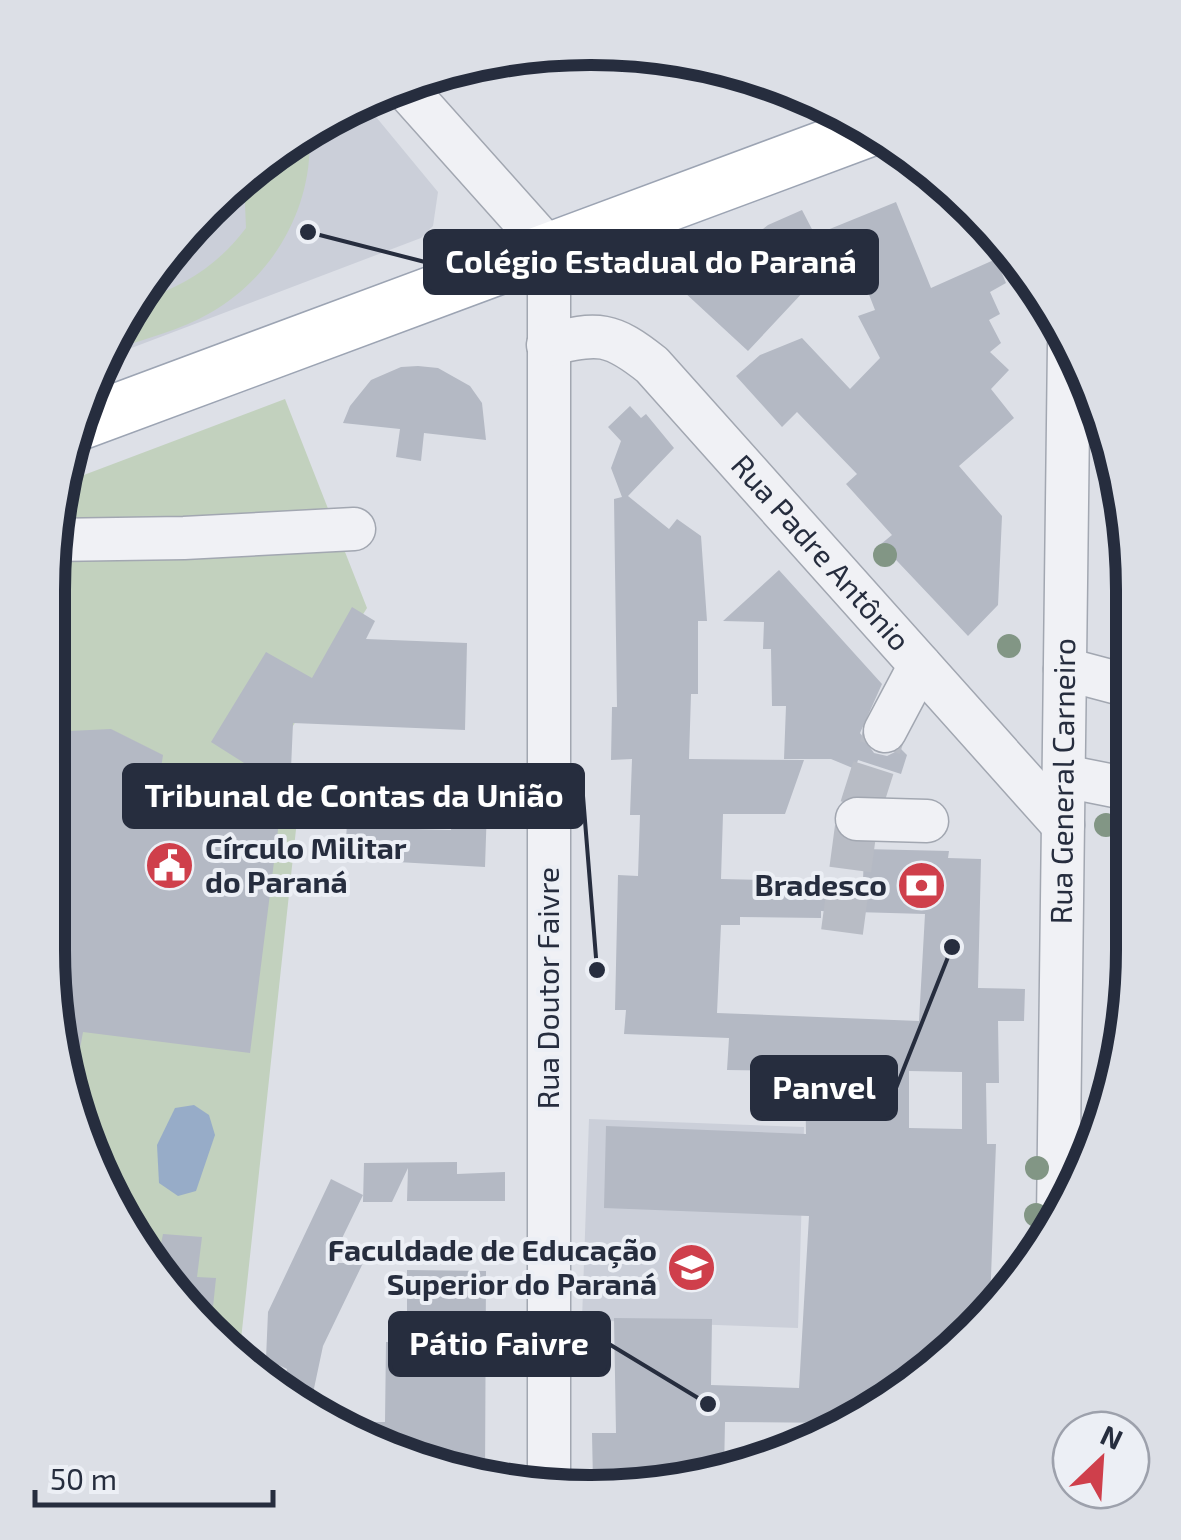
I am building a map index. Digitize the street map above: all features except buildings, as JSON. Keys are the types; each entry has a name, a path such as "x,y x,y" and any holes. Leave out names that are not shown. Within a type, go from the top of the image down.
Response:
{"main road":[{"path":"94,418 854,136"}],"street":[{"path":"413,96 548,250"},
{"name":"Rua Doutor Faivre","path":"548,250 549,1473"},
{"name":"Rua Padre Antônio","path":"548,345 600,334 624,343 652,365 1063,825"},
{"name":"Rua General Carneiro","path":"1058,1189 1070,375"},
{"path":"67,540 354,529"},
{"path":"885,731 920,664"},
{"path":"1065,669 1116,683"},
{"path":"1064,776 1116,786"},
{"path":"856,819 928,821"}],"shaded area":[{"path":"372,113 438,192 433,226 421,238 123,351 174,271 244,195 328,135"},
{"name":"Faculdade de Educação Superior do Paraná","path":"589,1119 804,1127 798,1328 582,1320"}],"green space":[{"path":"309,147 305,185 297,211 286,236 253,280 199,319 126,346 158,294 199,273 246,228 245,195"},
{"name":"Círculo Militar do Paraná","path":"285,399 367,608 259,780 301,783 241,1342 195,1296 135,1212 105,1151 75,1052 65,950 65,590 69,522 77,477"}],"water":[{"path":"194,1105 209,1115 215,1135 196,1191 178,1196 159,1183 157,1145 175,1108"}],"tunnel":[{"path":"842,932 857,819 885,731"}],"place":[{"name":"Colégio Estadual do Paraná","path":"308,232"},
{"name":"Círculo Militar do Paraná","path":"170,866"},
{"name":"Bradesco","path":"922,886"},
{"name":"Panvel","path":"952,947"},
{"name":"Tribunal de Contas da União","path":"597,970"},
{"name":"Faculdade de Educação Superior do Paraná","path":"692,1268"},
{"name":"Pátio Faivre","path":"708,1404"}]}
